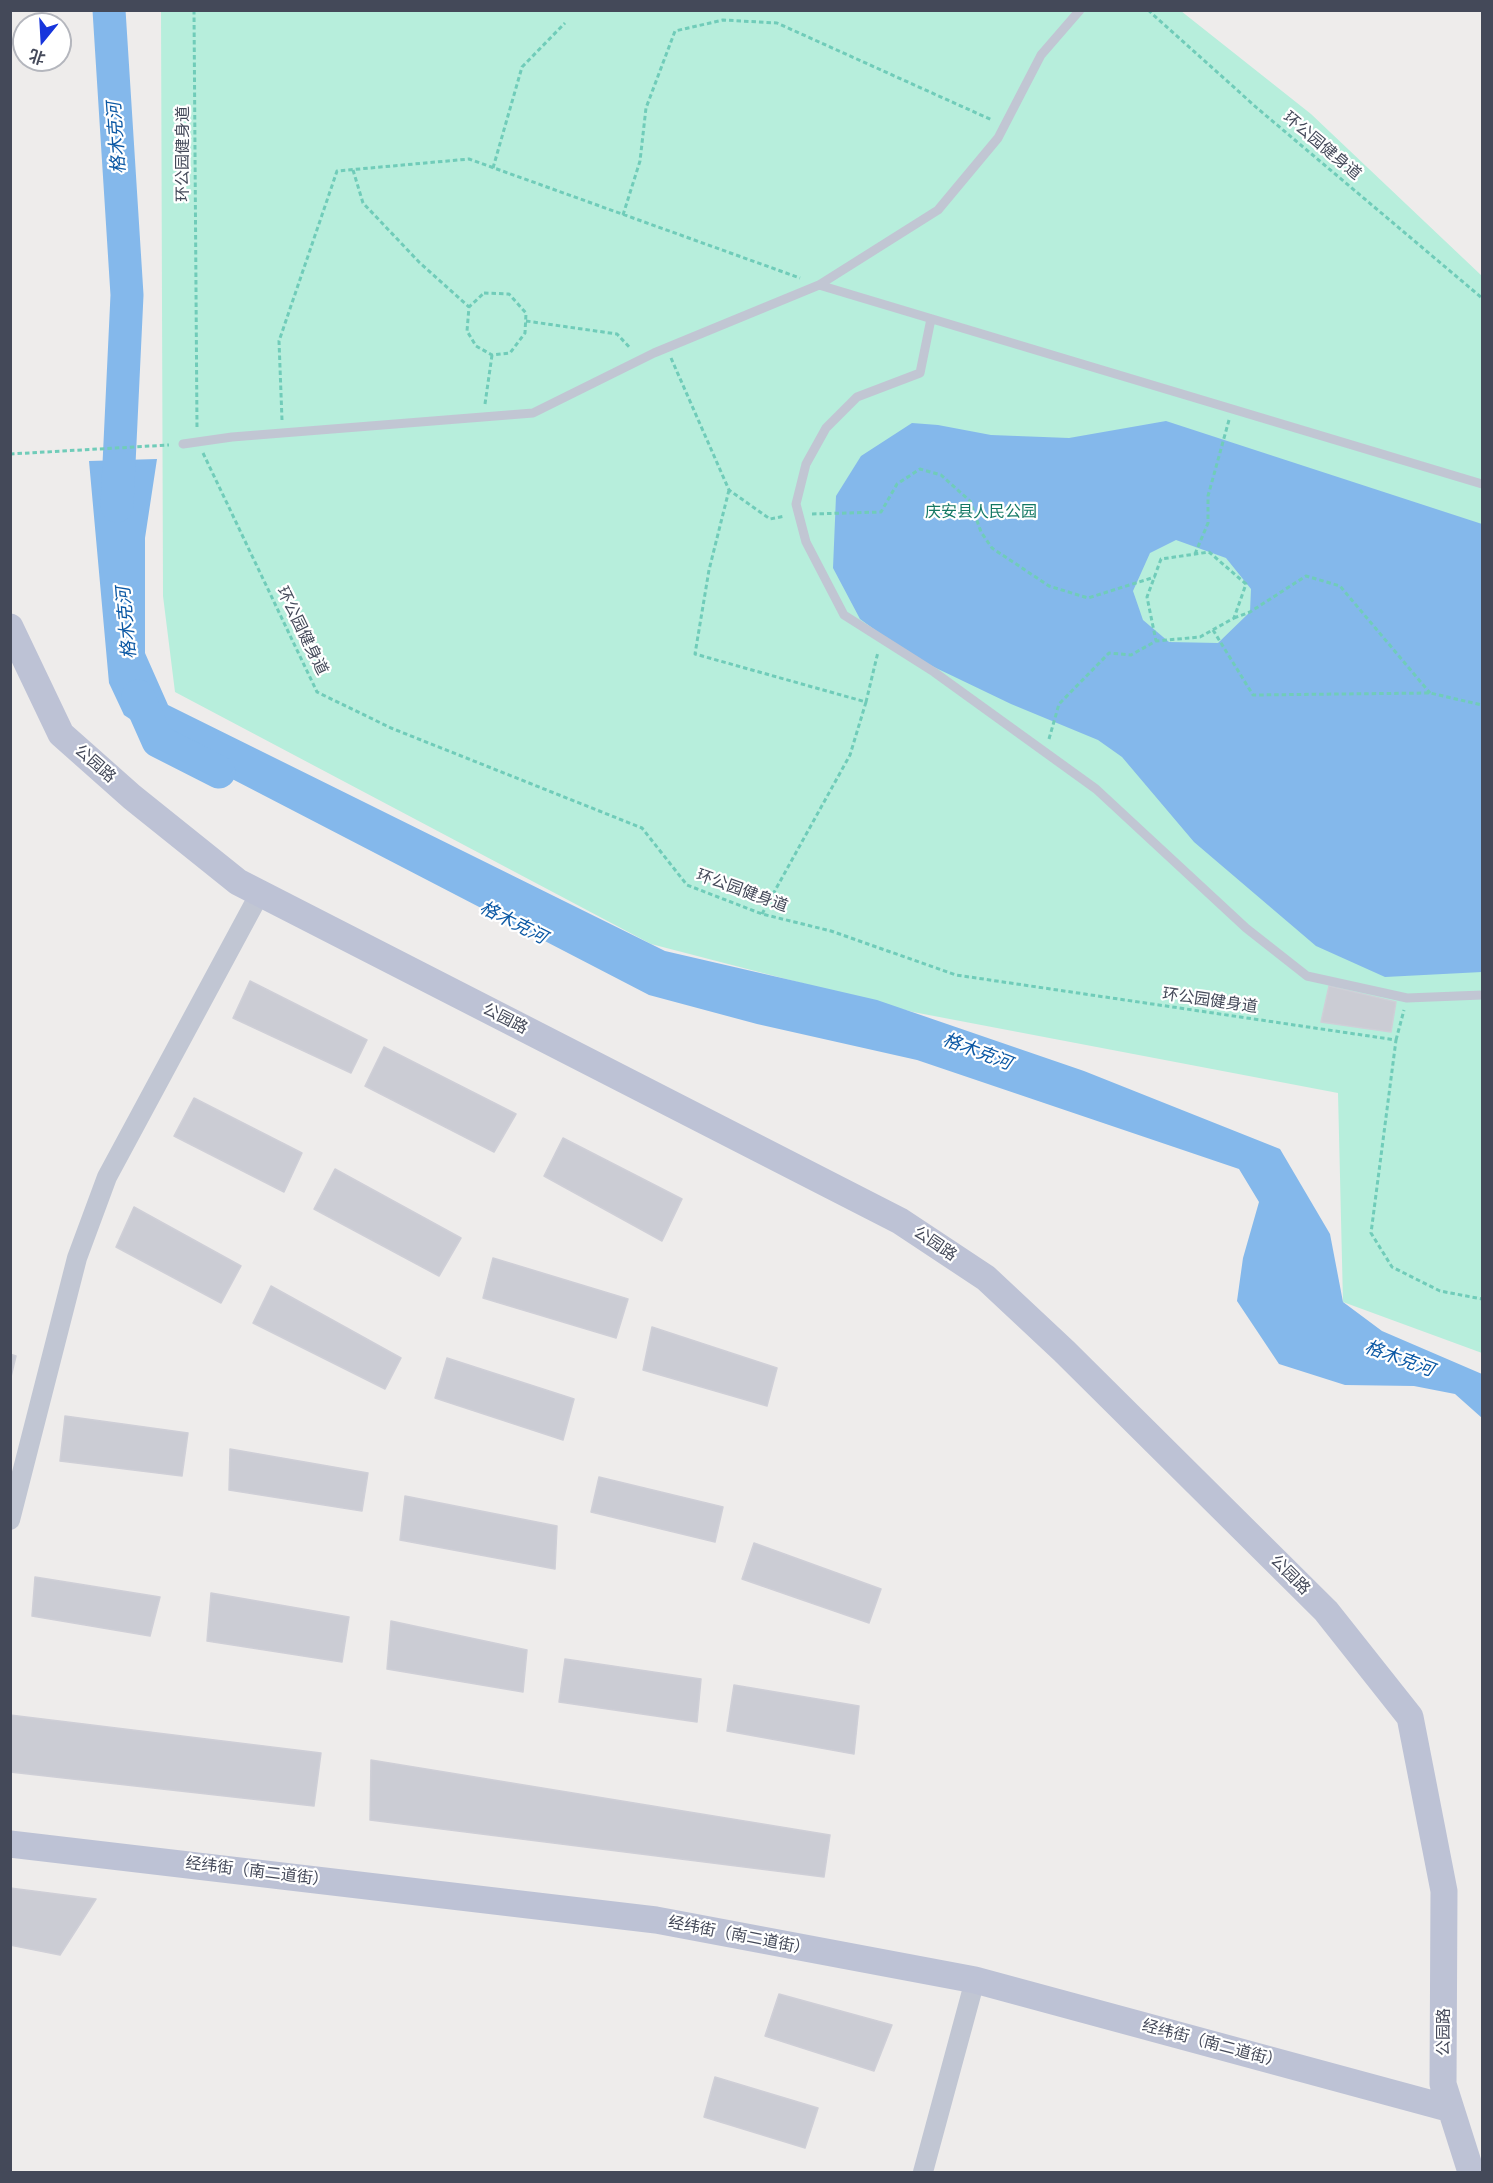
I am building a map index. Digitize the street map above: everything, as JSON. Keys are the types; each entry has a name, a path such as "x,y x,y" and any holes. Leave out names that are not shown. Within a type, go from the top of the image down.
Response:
{"street":[{"name":"公园路","path":"10,627 61,734 132,797 229,875 900,1221 986,1278 1064,1351 1326,1611 1410,1717 1444,1891 1443,2084 1471,2172"},
{"path":"10,1520 77,1258 107,1178 260,893"},
{"name":"经纬街（南二道街）","path":"10,1844 656,1920 975,1980 1451,2109"},
{"path":"923,2172 975,1980"}],"lane":[{"path":"183,444 283,433 534,413 667,347 819,285 938,210 998,138 1041,55 1080,10"},
{"path":"819,285 1482,484"},
{"path":"931,319 920,373 856,397 826,428 806,464 796,504 798,513 806,543 844,615 934,672 1096,789 1246,928 1307,976 1407,999 1482,995"}],"path":[{"name":"环公园健身道","path":"195,10 197,442 318,692 391,728 642,828 687,885 762,914 831,931 956,975 1396,1040"},
{"name":"环公园健身道","path":"1148,10 1257,108 1482,298"},
{"path":"623,215 640,160 646,108 675,31 723,20 777,22 1004,126"},
{"path":"493,168 522,67 565,22"},
{"path":"283,433 279,341 337,171 469,159 819,285"},
{"path":"353,170 363,203 419,262 469,307"},
{"path":"484,293 509,294 526,313 526,321 525,333 510,353 492,355 476,346 467,331 469,307 484,293"},
{"path":"526,321 617,334 640,360"},
{"path":"667,347 729,489 770,519 798,513 882,512 897,484 920,469 941,475 970,501 981,532 992,548 1049,586 1088,598 1155,577"},
{"path":"483,417 492,355"},
{"path":"1195,554 1208,523 1208,496 1232,409"},
{"path":"10,454 183,444"},
{"path":"729,489 709,570 695,654 866,702"},
{"path":"1156,641 1147,597 1161,559 1209,552 1246,584 1234,618"},
{"path":"1045,752 1059,704 1109,653 1131,655 1156,641 1200,637 1250,612 1306,576 1340,586 1430,693"},
{"path":"1213,630 1253,695 1430,693 1482,705"},
{"path":"762,914 850,755 882,639"},
{"path":"1407,999 1396,1040 1371,1233 1392,1268 1440,1291 1482,1299"}],"green space":[{"name":"庆安县人民公园","path":"161,11 1181,11 1311,114 1482,276 1482,1353 1343,1302 1338,1093 913,1012 651,944 175,692 163,596"}],"water":[{"path":"1166,421 1482,524 1482,972 1385,977 1316,946 1194,842 1122,757 1098,740 1011,704 911,656 860,619 833,568 836,496 861,456 912,423 938,425 991,435 1069,438","holes":["1176,540 1226,558 1251,589 1250,612 1218,643 1169,642 1143,620 1133,591 1150,553"]},
{"path":"157,459 145,538 145,653 168,705 665,951 877,1000 1084,1071 1280,1149 1330,1234 1343,1302 1382,1331 1482,1374 1482,1418 1455,1394 1414,1386 1345,1385 1279,1364 1237,1301 1243,1258 1259,1202 1239,1169 917,1060 757,1024 649,995 180,752 124,715 109,683 89,461"}],"building":[{"path":"250,981 367,1040 351,1073 233,1018"},
{"path":"1329,986 1396,1002 1391,1032 1321,1022"},
{"path":"384,1047 516,1114 494,1152 365,1086"},
{"path":"194,1098 302,1153 284,1192 174,1136"},
{"path":"563,1138 682,1199 662,1241 544,1176"},
{"path":"335,1169 461,1238 439,1276 314,1209"},
{"path":"134,1207 241,1266 221,1303 116,1247"},
{"path":"493,1258 628,1299 616,1338 483,1298"},
{"path":"271,1286 401,1358 385,1389 253,1323"},
{"path":"652,1327 777,1368 767,1406 643,1370"},
{"path":"10,1354 16,1356 10,1381"},
{"path":"447,1358 574,1399 563,1440 435,1398"},
{"path":"65,1416 188,1433 182,1476 60,1461"},
{"path":"230,1449 368,1473 362,1511 229,1490"},
{"path":"599,1477 723,1507 715,1542 591,1512"},
{"path":"405,1496 557,1526 555,1569 400,1540"},
{"path":"754,1543 881,1589 869,1623 742,1579"},
{"path":"35,1577 160,1597 150,1636 32,1616"},
{"path":"211,1593 349,1617 342,1662 207,1641"},
{"path":"391,1621 527,1650 523,1692 387,1669"},
{"path":"565,1659 701,1679 697,1722 559,1702"},
{"path":"734,1685 859,1706 854,1754 727,1731"},
{"path":"10,1715 321,1753 314,1806 10,1772"},
{"path":"371,1760 830,1835 824,1877 370,1820"},
{"path":"10,1888 96,1899 60,1955 10,1945"},
{"path":"779,1994 892,2025 874,2071 765,2036"},
{"path":"715,2077 818,2108 805,2148 704,2117"}],"waterway":[{"name":"格木克河","path":"109,10 127,295 117,506"},
{"name":"格木克河","path":"138,696 158,741 219,772"}]}
